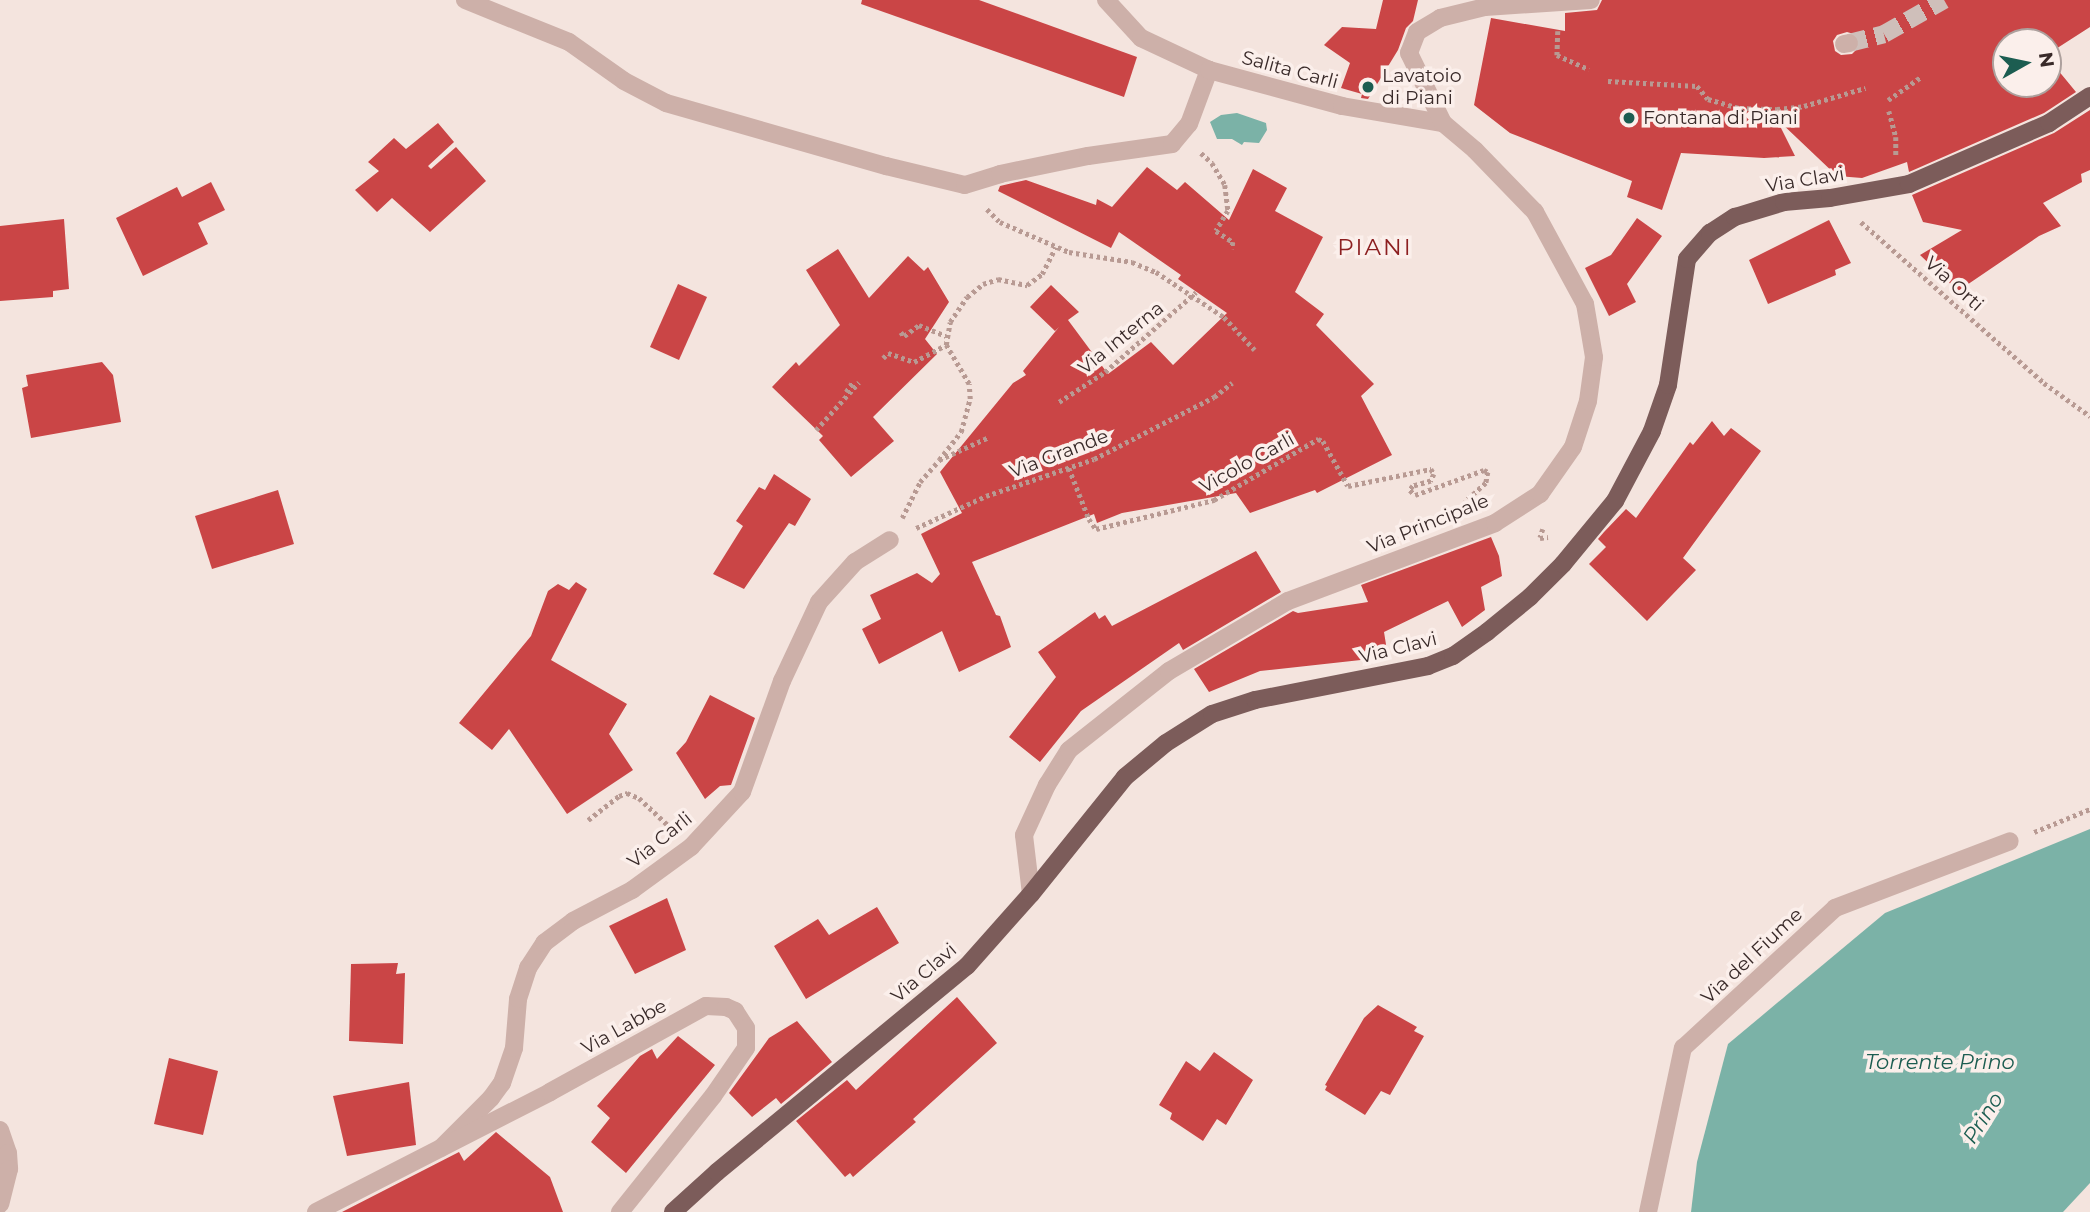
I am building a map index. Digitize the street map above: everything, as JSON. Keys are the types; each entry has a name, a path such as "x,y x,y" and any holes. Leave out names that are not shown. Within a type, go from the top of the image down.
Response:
{"main road":[{"name":"Via Clavi","path":"674,1212 717,1172 967,966 1031,894 1125,777 1166,743 1212,714 1255,701 1428,666 1453,656 1487,632 1563,564 1615,501 1652,431 1668,385 1687,259 1710,233 1735,217 1784,202 1830,198 1909,184 2049,123 2090,96"}],"street":[{"path":"466,0 569,42 624,81 666,103 886,166 965,185 1000,174 1088,156 1172,144 1189,124 1209,70"},
{"name":"Salita Carli","path":"1106,0 1141,38 1209,70 1342,106 1443,123"},
{"name":"Via Principale","path":"1031,894 1024,835 1047,785 1069,750 1169,671 1288,601 1494,523 1540,494 1573,447 1588,401 1594,357 1585,304 1535,212 1475,150 1443,123 1409,53 1417,32 1440,18 1485,7 1591,0"},
{"name":"Via Carli","path":"441,1148 491,1098 502,1083 514,1048 518,999 528,968 544,943 573,921 632,890 691,847 742,792 782,681 819,602 855,562 890,540"},
{"name":"Via del Fiume","path":"1648,1212 1683,1048 1835,908 2010,841"},
{"name":"Via Labbe","path":"329,1209 706,1006 726,1007 735,1011 746,1028 746,1048 713,1096 620,1212"},
{"path":"0,1130 9,1169 0,1204"}],"path":[{"path":"1560,2 1557,55 1589,69"},
{"path":"1888,100 1920,78"},
{"path":"1608,81 1697,86 1709,99 1740,108 1764,109 1804,106 1865,88"},
{"path":"1889,111 1896,137 1896,186"},
{"path":"1172,144 1199,150 1212,163 1225,185 1228,211 1216,230 1233,242 1232,249"},
{"path":"965,185 1000,222 1056,247 1096,258 1132,262 1156,272 1194,294 1224,317 1255,350"},
{"name":"Via Orti","path":"1858,221 1868,226 2044,383 2090,416"},
{"path":"890,540 920,482 961,432 970,399 969,384 946,345 950,322 967,297 983,284 998,279 1027,285 1042,274 1056,247"},
{"name":"Via Interna","path":"1059,402 1105,372 1194,294"},
{"path":"901,332 904,336 919,325 946,336"},
{"path":"883,358 888,353 914,362 946,345"},
{"path":"816,430 859,382"},
{"path":"846,395 852,383"},
{"name":"Via Grande","path":"890,540 986,496 1094,459 1214,397 1232,383"},
{"path":"940,460 989,437"},
{"name":"Vicolo Carli","path":"1069,468 1089,519 1096,529 1200,505 1239,488 1318,439 1323,441 1348,486 1431,469 1434,474 1431,481 1413,486 1410,490 1415,495 1484,470 1488,472 1486,483 1456,511"},
{"path":"588,820 627,793 639,799 691,847"},
{"path":"2010,841 2090,809"}],"water":[{"path":"1237,113 1266,123 1267,130 1259,143 1244,142 1242,145 1232,139 1217,139 1210,122 1221,115"},
{"name":"Torrente Prino","path":"2090,829 2090,1183 2063,1212 1691,1212 1697,1162 1728,1044 1885,913"}],"building":[{"path":"862,0 979,0 1137,57 1124,97 861,4"},
{"path":"1383,0 1418,0 1413,21 1406,28 1398,50 1368,99 1361,98 1362,94 1341,88 1350,63 1324,45 1342,27 1376,29"},
{"path":"1602,0 2090,0 2090,27 2062,45 2062,28 1992,28 1992,98 2062,98 2062,75 2076,92 2044,113 1909,172 1907,162 1862,178 1837,176 1776,118 1795,156 1764,158 1681,153 1662,210 1627,197 1632,181 1510,133 1474,105 1491,18 1565,31 1565,13 1597,10","holes":["1847,32 1857,35 1860,46 1852,54 1841,55 1835,51 1833,41 1837,35"]},
{"path":"2090,110 2090,170 2081,174 2082,182 2043,203 2061,226 2039,236 1958,291 1920,255 1962,230 1923,222 1912,195 2054,133"},
{"path":"438,123 454,142 428,166 431,169 456,147 486,181 430,232 392,198 377,212 355,190 379,171 368,162 394,138 406,149"},
{"path":"1147,167 1177,190 1185,182 1229,220 1253,169 1287,188 1275,211 1323,237 1295,292 1324,314 1316,325 1374,384 1361,396 1392,455 1317,493 1315,490 1250,513 1236,493 1122,513 1097,523 1094,514 972,562 996,615 1000,616 1011,647 959,672 942,631 879,664 862,629 881,619 870,595 917,573 932,583 940,574 921,534 962,513 940,472 1013,383 1026,375 1023,371 1059,327 1055,331 1030,307 1051,285 1079,312 1068,320 1108,374 1151,342 1173,365 1227,313 1178,279 1181,275 1119,232 1111,248 998,191 1000,186 1026,180 1096,205 1097,199 1112,207"},
{"path":"211,182 225,210 198,223 208,244 143,276 116,218 177,187 182,197"},
{"path":"1637,218 1662,236 1627,284 1636,302 1609,316 1585,268 1611,255"},
{"path":"64,219 69,289 53,291 53,297 0,301 0,226"},
{"path":"1829,220 1851,263 1835,270 1836,275 1768,304 1749,260"},
{"path":"838,249 869,298 908,256 924,271 928,267 949,302 925,339 937,354 873,417 894,441 851,477 819,440 823,436 772,387 796,362 799,366 840,325 806,270"},
{"path":"678,284 707,297 679,360 650,347"},
{"path":"102,362 113,375 121,422 31,438 22,388 28,386 26,375"},
{"path":"1712,421 1724,436 1731,428 1761,451 1683,558 1696,570 1647,621 1589,564 1606,547 1598,539 1604,532 1626,509 1636,518 1690,442 1693,445"},
{"path":"774,474 811,499 795,526 789,523 744,589 713,574 743,526 736,521 759,487 765,490"},
{"path":"278,490 294,544 212,569 195,516"},
{"path":"1491,537 1499,556 1502,576 1481,587 1485,610 1462,627 1448,601 1384,632 1388,657 1260,671 1209,692 1194,669 1293,611 1298,613 1368,602 1361,585"},
{"path":"1256,551 1281,592 1183,650 1179,643 1081,711 1040,762 1009,737 1056,677 1038,652 1095,612 1099,619 1105,615 1112,626"},
{"path":"576,582 587,589 551,660 627,704 609,734 633,770 567,814 509,729 492,750 459,723 531,636 548,591 558,584 569,590"},
{"path":"710,695 755,718 731,785 720,786 705,799 676,753 686,742"},
{"path":"667,898 686,950 635,974 609,926"},
{"path":"877,907 899,943 806,999 774,946 818,919 829,935"},
{"path":"398,963 396,974 405,973 403,1044 349,1041 351,964"},
{"path":"957,997 997,1043 913,1119 916,1122 853,1177 850,1173 845,1177 796,1121 847,1080 856,1090"},
{"path":"1378,1005 1417,1027 1414,1031 1424,1036 1390,1095 1381,1091 1365,1115 1325,1090 1325,1085 1364,1018"},
{"path":"797,1021 832,1062 781,1104 776,1098 752,1117 729,1093 769,1038"},
{"path":"678,1036 715,1065 626,1173 591,1142 610,1118 597,1106 640,1056 652,1049 657,1059"},
{"path":"1214,1052 1253,1080 1226,1125 1217,1119 1203,1141 1170,1119 1172,1113 1159,1105 1186,1061 1200,1071"},
{"path":"169,1058 218,1071 203,1135 154,1124"},
{"path":"409,1082 416,1145 347,1156 333,1096"},
{"path":"496,1132 550,1177 563,1212 342,1212 459,1152 464,1161"}],"tunnel":[{"path":"1849,43 1884,34 1944,0"}],"place":[{"name":"Lavatoio di Piani","path":"1368,87"},
{"name":"Fontana di Piani","path":"1629,118"}],"district":[{"name":"PIANI","path":"1375,247"}],"water label":[{"name":"Prino","path":"1983,1118"}]}
